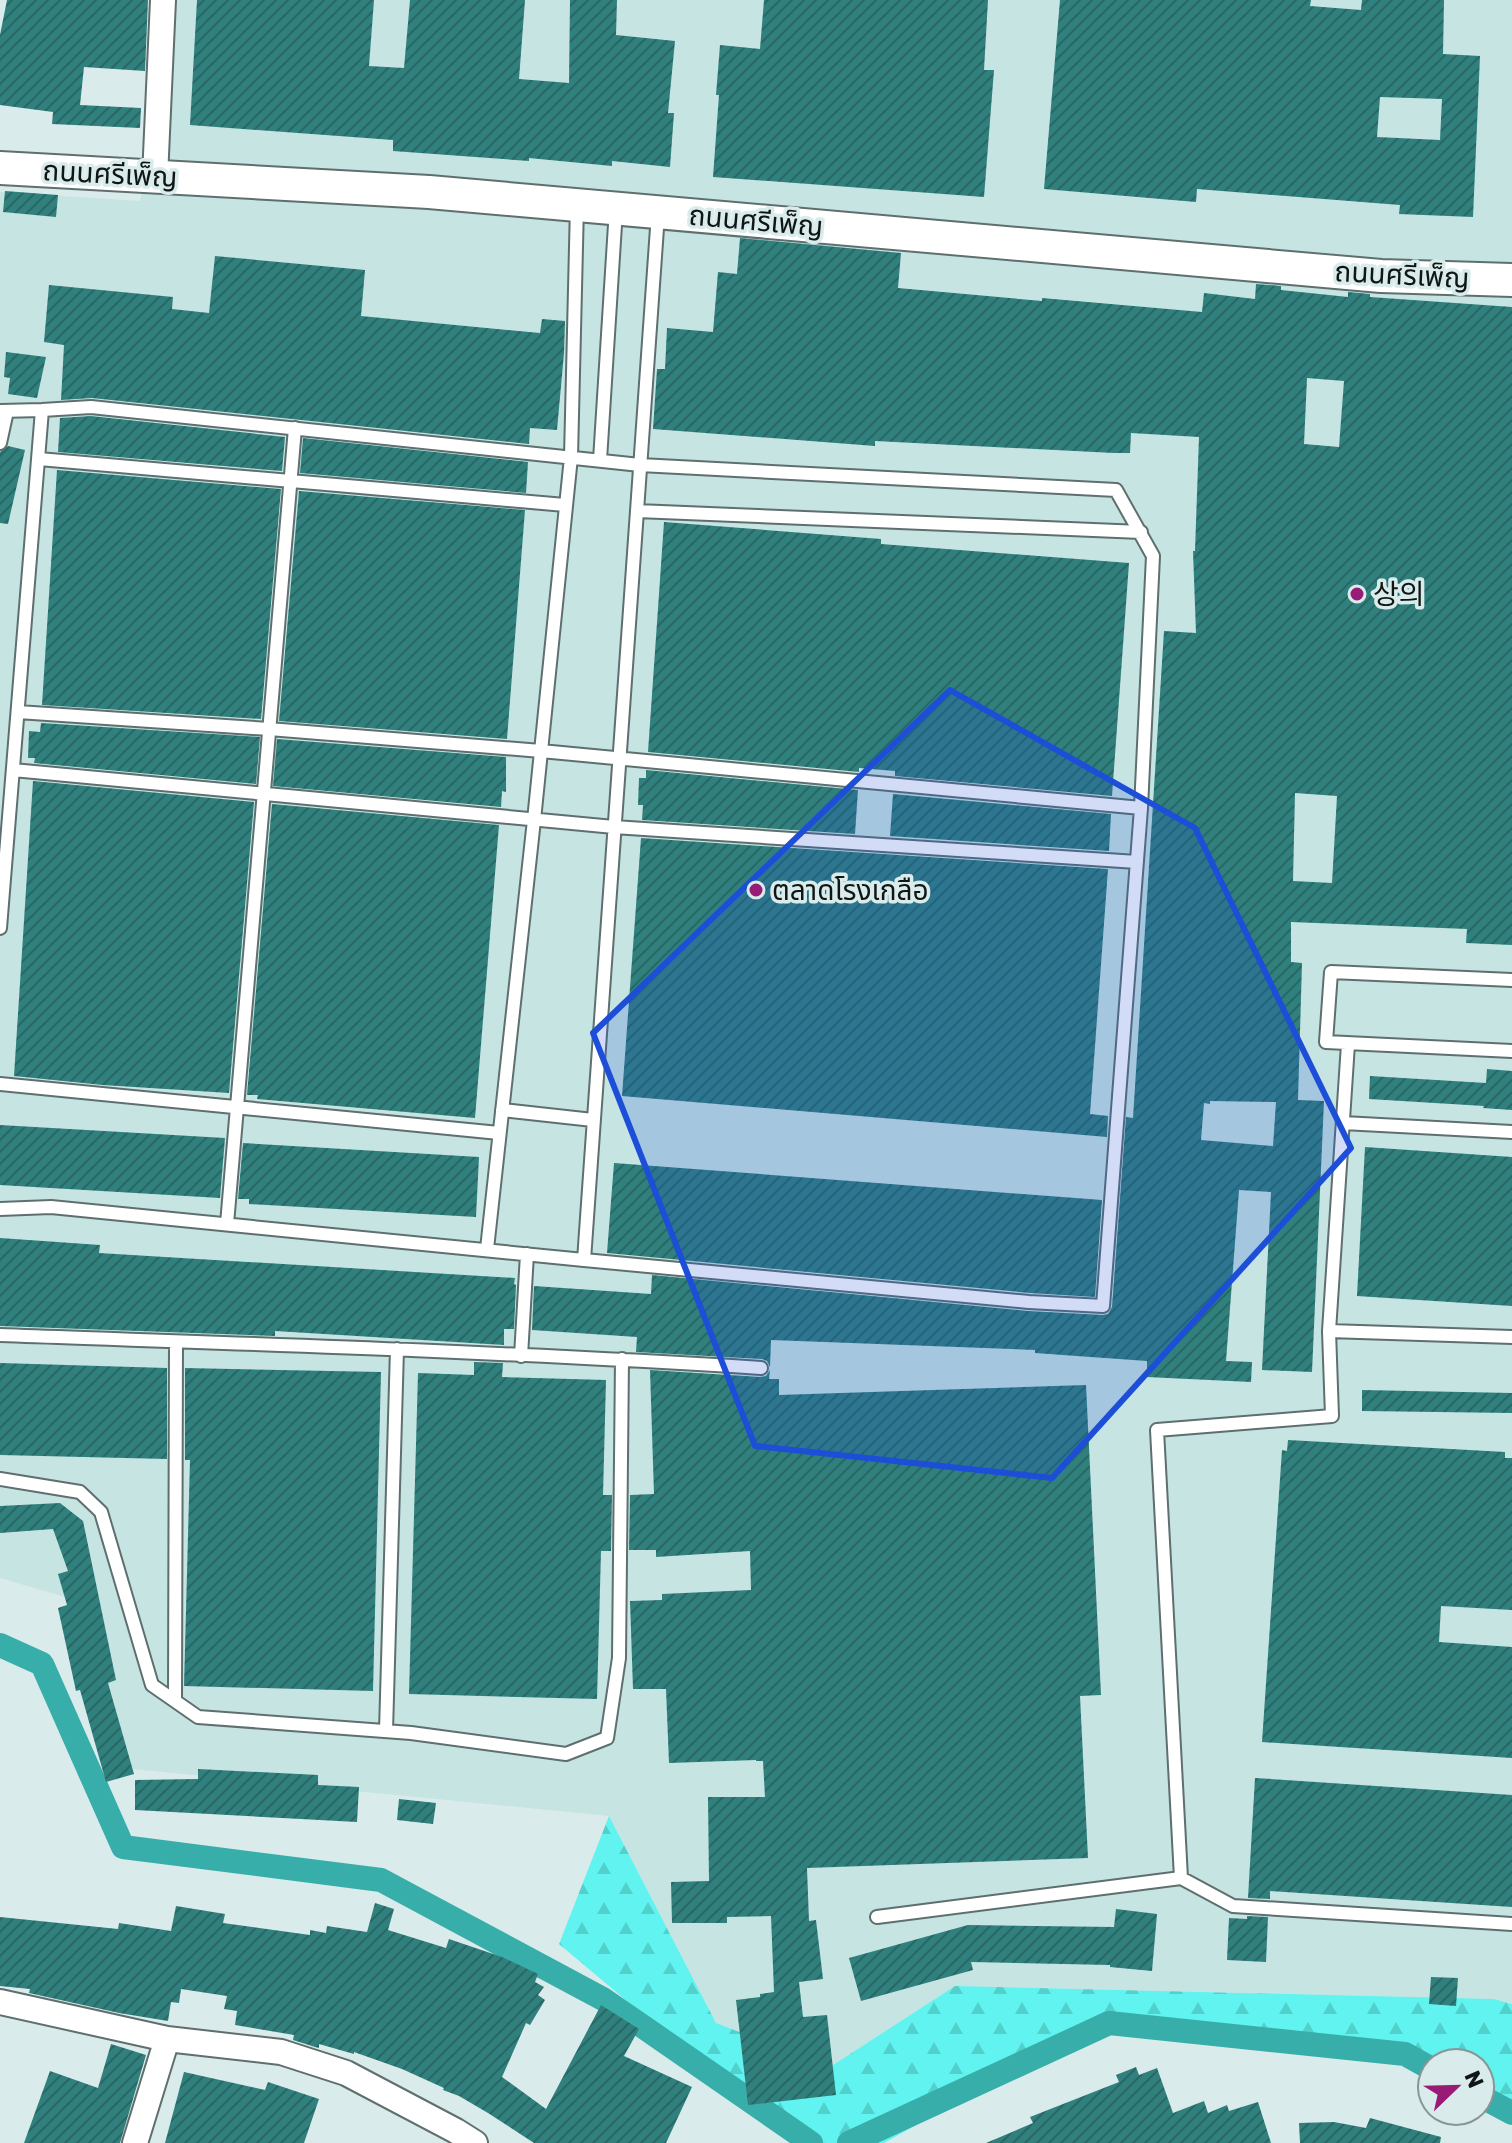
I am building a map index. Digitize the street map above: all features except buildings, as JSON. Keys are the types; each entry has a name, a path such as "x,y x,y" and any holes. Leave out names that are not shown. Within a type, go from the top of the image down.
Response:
{"main road":[{"name":"ถนนศรีเพ็ญ","path":"0,168 429,192 1381,276 1512,280"}],"street":[{"path":"155,177 163,0"},
{"path":"0,2002 167,2039 281,2052 346,2073 475,2143"},
{"path":"135,2143 167,2039"}],"lane":[{"path":"487,1249 571,457 577,205"},
{"path":"600,460 616,209"},
{"path":"584,1260 658,212"},
{"path":"0,443 4,411 91,407 640,465 1116,490 1153,556 1141,808 1103,1306 1029,1302 51,1207 0,1209"},
{"path":"0,928 42,410"},
{"path":"227,1224 295,428"},
{"path":"39,459 565,505"},
{"path":"637,511 1141,532"},
{"path":"18,712 541,751 1141,808"},
{"path":"13,770 614,827 1137,862"},
{"path":"1512,980 1331,972 1326,1042 1512,1051"},
{"path":"1181,1878 1157,1430 1332,1416 1329,1331 1348,1044"},
{"path":"0,1084 499,1133"},
{"path":"502,1110 593,1120"},
{"path":"1343,1123 1512,1132"},
{"path":"521,1356 527,1254"},
{"path":"1329,1331 1512,1337"},
{"path":"0,1335 397,1349 761,1368"},
{"path":"175,1700 176,1342"},
{"path":"386,1731 397,1349"},
{"path":"0,1479 80,1492 101,1512 152,1685 198,1717 386,1731 566,1754 607,1738 619,1658 622,1359"},
{"path":"877,1917 1181,1878 1233,1906 1512,1924"}],"highlighted area":[{"path":"950,690 1195,828 1351,1148 1052,1478 755,1446 593,1033"}],"shaded area":[{"name":"ตลาดโรงเกลือ","path":"176,0 1512,0 1512,2004 1494,1999 955,1986 830,2067 716,2023 609,1816 132,1769 72,1599 0,1578 0,192 140,201"}],"green space":[{"path":"609,1816 716,2023 830,2067 955,1986 1494,1999 1512,2004 1512,2108 1496,2100 1496,2047 1416,2047 1416,2056 1407,2051 1107,2018 884,2143 796,2143 559,1944"}],"waterway":[{"path":"0,1645 42,1664 123,1847 381,1880 603,1999 811,2143"},
{"path":"849,2143 1109,2023 1405,2054 1416,2060"},
{"path":"1496,2104 1512,2113"}],"place":[{"name":"상의","path":"1357,594"},
{"name":"ตลาดโรงเกลือ","path":"756,890"}]}
